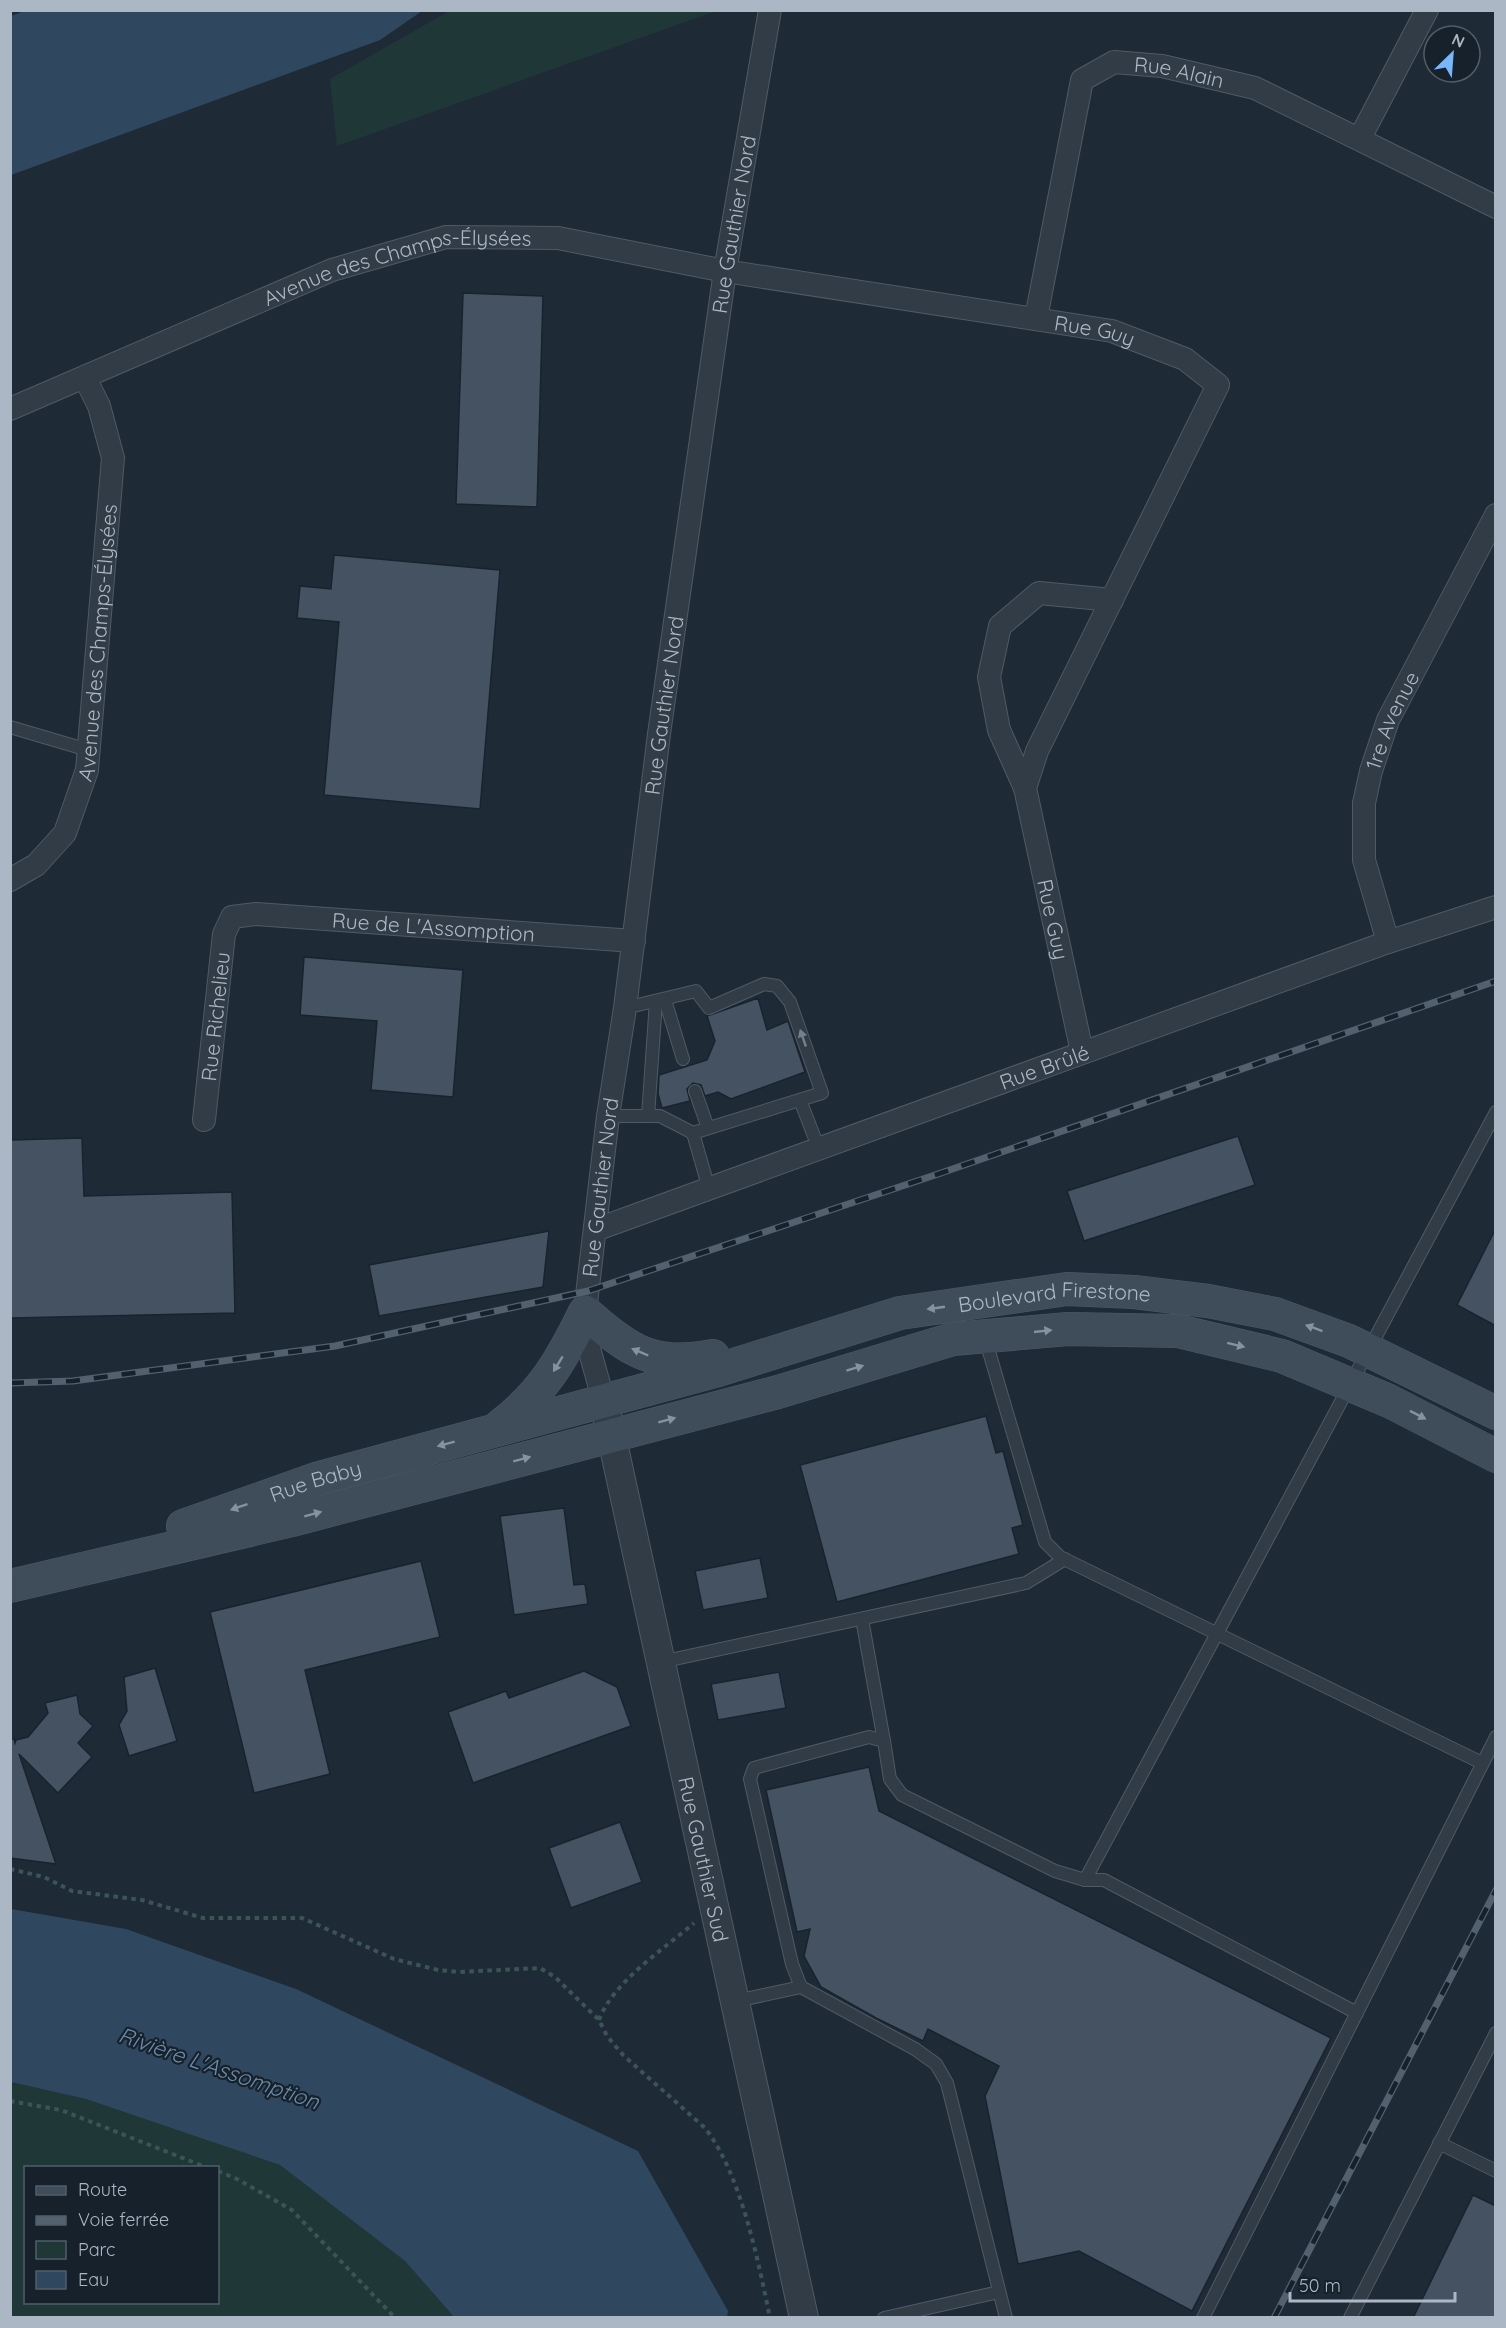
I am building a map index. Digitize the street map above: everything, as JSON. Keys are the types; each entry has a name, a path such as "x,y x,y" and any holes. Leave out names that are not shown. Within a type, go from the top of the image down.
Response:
{"main road":[{"name":"Boulevard Firestone","path":"604,1402 718,1370 900,1313 1067,1289 1134,1292 1209,1301 1275,1314 1368,1351 1496,1413"},
{"path":"492,1431 524,1407 540,1390 566,1350 585,1312 634,1350 669,1361 687,1361 822,1338"},
{"name":"Boulevard Firestone","path":"611,1435 778,1392 953,1339 1068,1329 1178,1331 1282,1356 1389,1401 1496,1455"},
{"name":"Rue Baby","path":"21,1583 316,1479 604,1402"},
{"name":"Rue Baby","path":"21,1583 292,1520 611,1435"}],"street":[{"name":"Rue Gauthier Nord","path":"604,1402 590,1352 585,1312 608,1116 625,1008 659,734 725,271 770,10"},
{"path":"1360,138 1427,10"},
{"name":"Rue Alain","path":"1036,318 1082,80 1114,62 1162,66 1255,88 1496,207"},
{"name":"Avenue des Champs-Élysées","path":"10,409 332,270 446,237 558,238 725,271"},
{"name":"Rue Guy","path":"725,271 1112,331 1185,359 1218,385 1037,751 1025,788"},
{"name":"Avenue des Champs-Élysées","path":"10,880 36,865 65,833 87,770 113,458 99,406 85,378"},
{"name":"1re Avenue","path":"1388,942 1364,860 1364,803 1371,771 1388,720 1496,515"},
{"name":"Rue Guy","path":"1082,1052 1025,788 999,730 989,677 1000,626 1039,593 1112,600"},
{"name":"Rue Brûlé","path":"595,1230 1388,942 1496,907"},
{"name":"Rue de L'Assomption","path":"232,917 256,914 634,941"},
{"name":"Rue Richelieu","path":"204,1120 224,934 232,917"},
{"name":"Rue Gauthier Sud","path":"604,1402 804,2318"}],"lane":[{"path":"10,728 88,750"},
{"path":"608,1116 660,1116 693,1133 822,1093 790,1002 777,986 764,984 709,1008 696,991 625,1008"},
{"path":"661,1000 683,1059"},
{"path":"648,1116 661,1000"},
{"path":"695,1092 708,1128"},
{"path":"800,1100 819,1149"},
{"path":"1085,1880 1496,1112"},
{"path":"693,1133 709,1189"},
{"path":"985,1336 1045,1542 1065,1559 1482,1764"},
{"path":"661,1662 1026,1583 1065,1559"},
{"path":"862,1619 890,1779 902,1795 1055,1871 1085,1880 1104,1880 1357,2013"},
{"path":"884,1741 869,1737 754,1768 750,1779 792,1964 801,1987 915,2049 936,2064 947,2084 1006,2318"},
{"path":"1203,2318 1496,1737"},
{"path":"736,2001 801,1987"},
{"path":"1350,2318 1496,2033"},
{"path":"1439,2143 1496,2171"},
{"path":"884,2318 999,2292"}],"path":[{"path":"10,1869 44,1877 72,1891 142,1900 203,1918 302,1918 394,1959 438,1970 459,1972 540,1968 555,1977 599,2020 615,2046 705,2128 713,2139 743,2210 756,2253 770,2318"},
{"path":"599,2020 618,1989 699,1918"},
{"path":"10,2101 61,2110 203,2166"},
{"path":"219,2171 292,2210 395,2318"}],"green space":[{"path":"449,11 716,11 337,146 330,79"},
{"path":"11,2082 86,2099 280,2165 405,2261 454,2317 11,2318"}],"water":[{"path":"422,10 380,40 11,175 11,16 25,11"},
{"name":"Rivière L'Assomption","path":"11,1909 126,1929 296,1989 638,2151 728,2311 727,2317 454,2317 405,2261 280,2165 86,2099 11,2082"}],"building":[{"path":"463,293 543,296 537,507 456,504"},
{"path":"334,555 500,570 480,809 324,795 339,622 297,618 300,586 331,589"},
{"path":"304,957 463,970 453,1097 371,1090 377,1021 300,1015"},
{"path":"758,998 767,1030 788,1021 805,1072 731,1099 718,1092 705,1096 701,1085 693,1083 687,1089 690,1101 662,1108 658,1094 659,1075 707,1060 715,1041 707,1016"},
{"path":"1238,1136 1255,1185 1084,1241 1067,1191"},
{"path":"82,1138 84,1196 232,1192 235,1313 11,1318 10,1140"},
{"path":"1496,1228 1496,1326 1457,1305"},
{"path":"549,1231 543,1287 379,1316 369,1265"},
{"path":"986,1416 996,1453 1003,1451 1023,1525 1012,1528 1019,1554 837,1602 800,1465"},
{"path":"564,1508 574,1585 585,1584 588,1604 514,1615 500,1516"},
{"path":"760,1558 768,1598 703,1610 695,1571"},
{"path":"421,1561 440,1637 305,1670 330,1774 254,1793 210,1612"},
{"path":"155,1668 177,1741 129,1756 119,1725 127,1711 124,1677"},
{"path":"584,1671 617,1687 631,1726 473,1783 448,1712 506,1691 509,1698"},
{"path":"779,1672 786,1708 718,1720 711,1684"},
{"path":"77,1695 80,1714 93,1726 78,1743 92,1757 58,1793 19,1754 56,1864 10,1858 10,1739 14,1739 15,1743 16,1740 28,1737 48,1713 45,1703"},
{"path":"869,1767 879,1811 1331,2038 1192,2311 1079,2251 1018,2264 985,2096 999,2066 928,2029 923,2041 821,1987 804,1956 810,1929 797,1932 766,1790"},
{"path":"620,1822 642,1882 571,1908 549,1848"},
{"path":"1473,2195 1496,2206 1496,2318 1413,2318"}],"railway":[{"path":"10,1383 73,1381 335,1346 588,1291 941,1173 1496,981"},
{"path":"1274,2318 1496,1890"}]}
